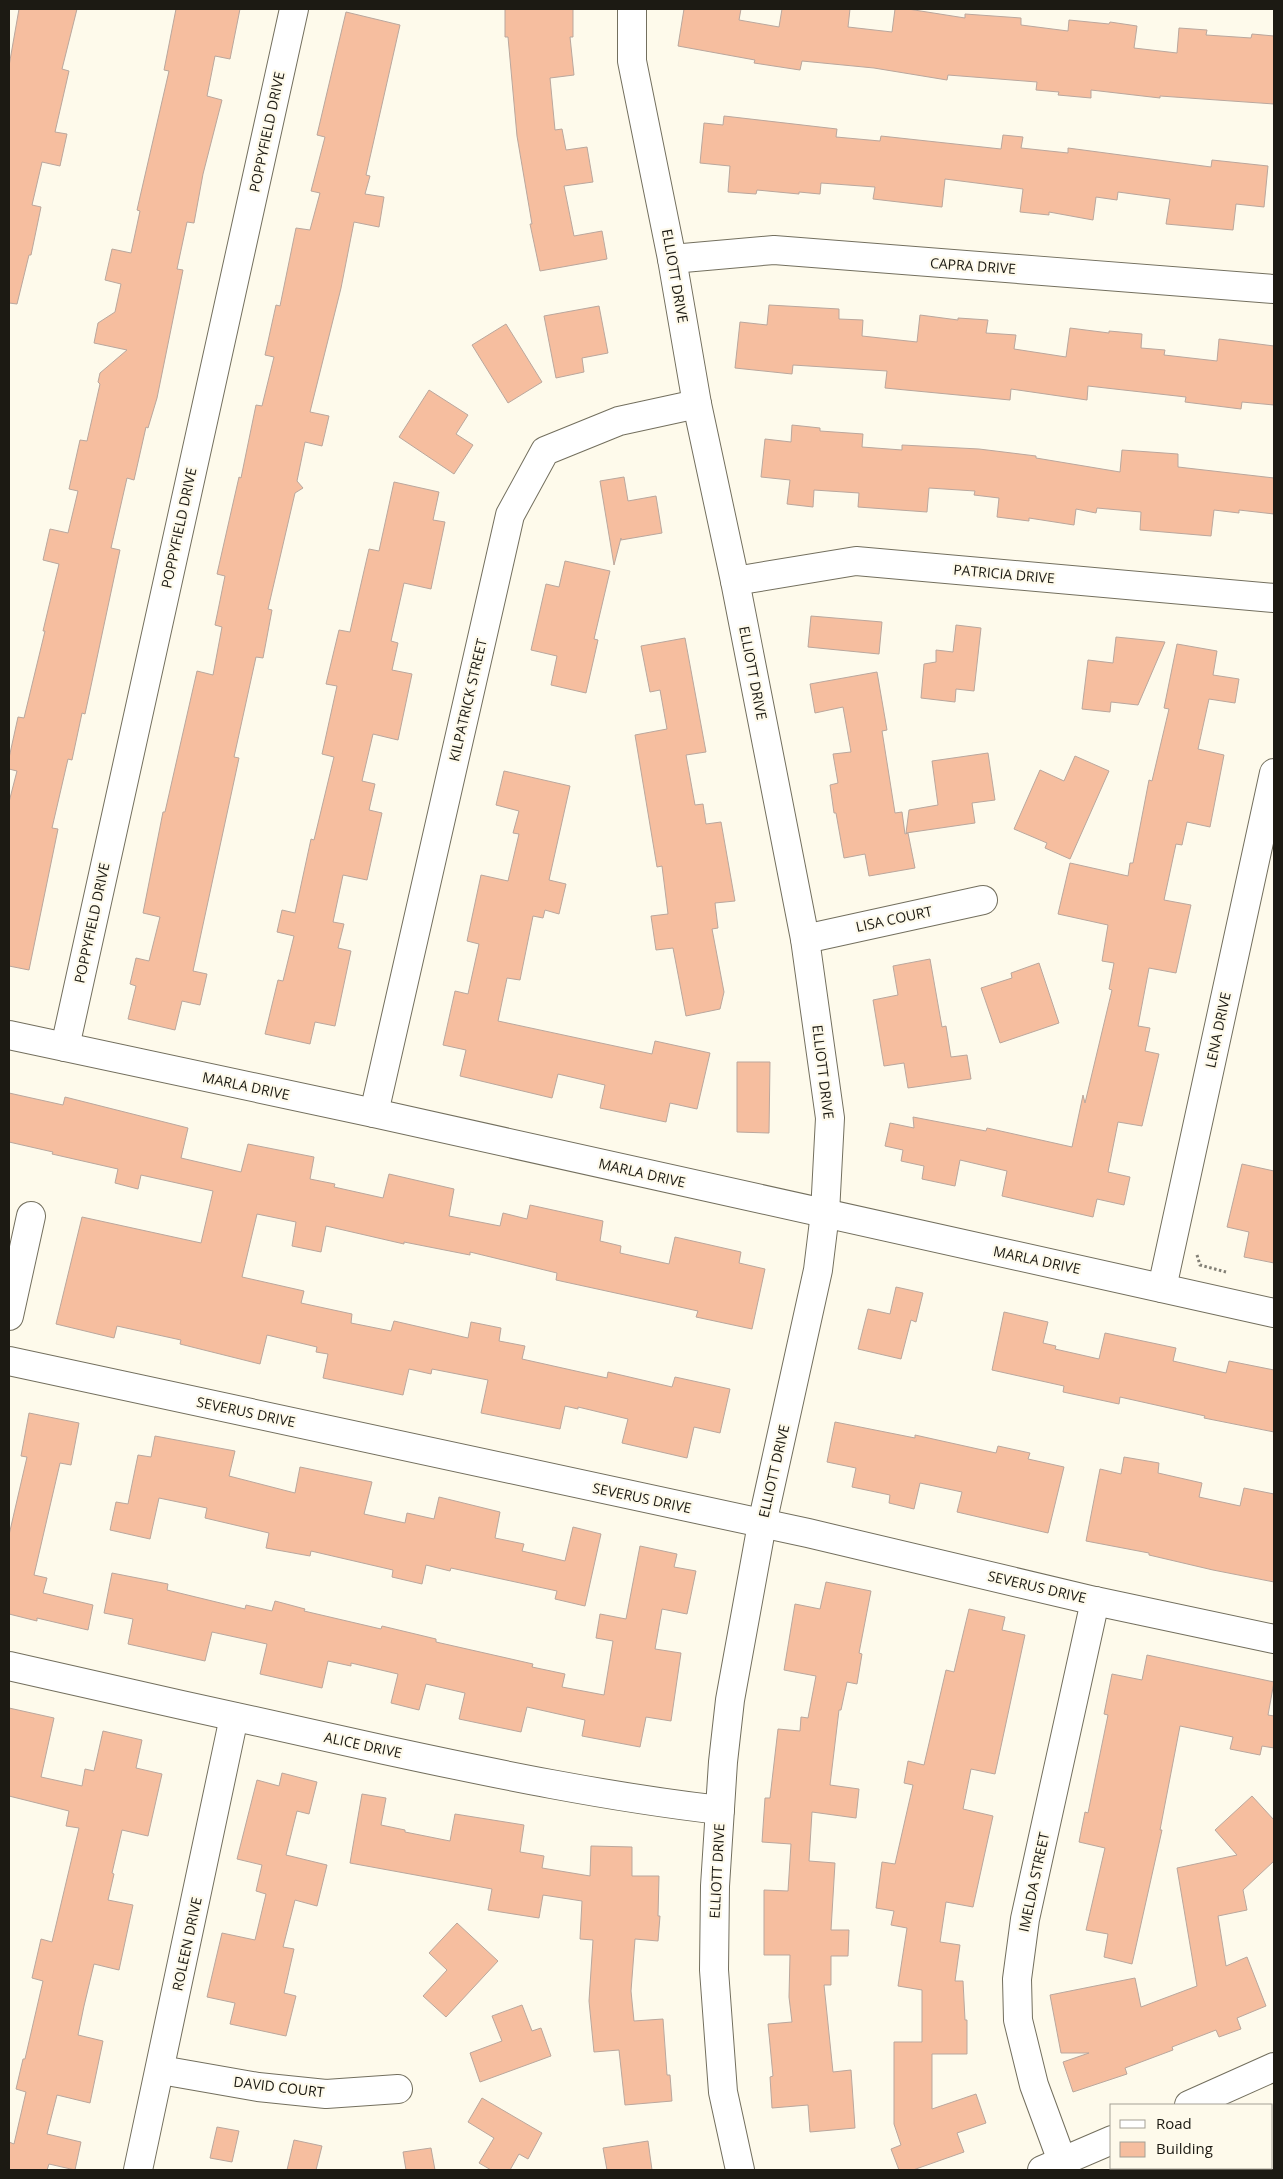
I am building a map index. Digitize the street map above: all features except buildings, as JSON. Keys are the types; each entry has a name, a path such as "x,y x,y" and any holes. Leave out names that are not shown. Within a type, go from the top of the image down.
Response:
{"street":[{"name":"POPPYFIELD DRIVE","path":"65,1047 294,9"},
{"name":"ELLIOTT DRIVE","path":"632,9 632,61 672,259 697,404 735,581 805,939 830,1118 825,1213 818,1270 762,1524 730,1700 722,1762 715,1886 714,1970 723,2092 740,2170"},
{"name":"CAPRA DRIVE","path":"672,259 774,250 1274,289"},
{"name":"KILPATRICK STREET","path":"374,1113 510,515 545,451 619,421 697,404"},
{"name":"PATRICIA DRIVE","path":"735,581 856,561 1274,598"},
{"name":"LENA DRIVE","path":"1162,1288 1274,773"},
{"name":"LISA COURT","path":"805,939 983,900"},
{"name":"MARLA DRIVE","path":"9,1035 374,1113 1274,1312"},
{"path":"9,1316 31,1216"},
{"name":"SEVERUS DRIVE","path":"9,1361 808,1533 1095,1601 1274,1639"},
{"name":"IMELDA STREET","path":"1052,2166 1018,2020 1017,1979 1025,1919 1095,1601"},
{"name":"ALICE DRIVE","path":"9,1666 522,1779 648,1802 720,1810"},
{"name":"ROLEEN DRIVE","path":"138,2170 161,2070 234,1717"},
{"path":"1191,2104 1274,2067"},
{"name":"DAVID COURT","path":"161,2070 258,2086 326,2094 398,2089"},
{"path":"1052,2166 1110,2141"}],"path":[{"path":"1196,1252 1200,1265 1228,1273"}]}
